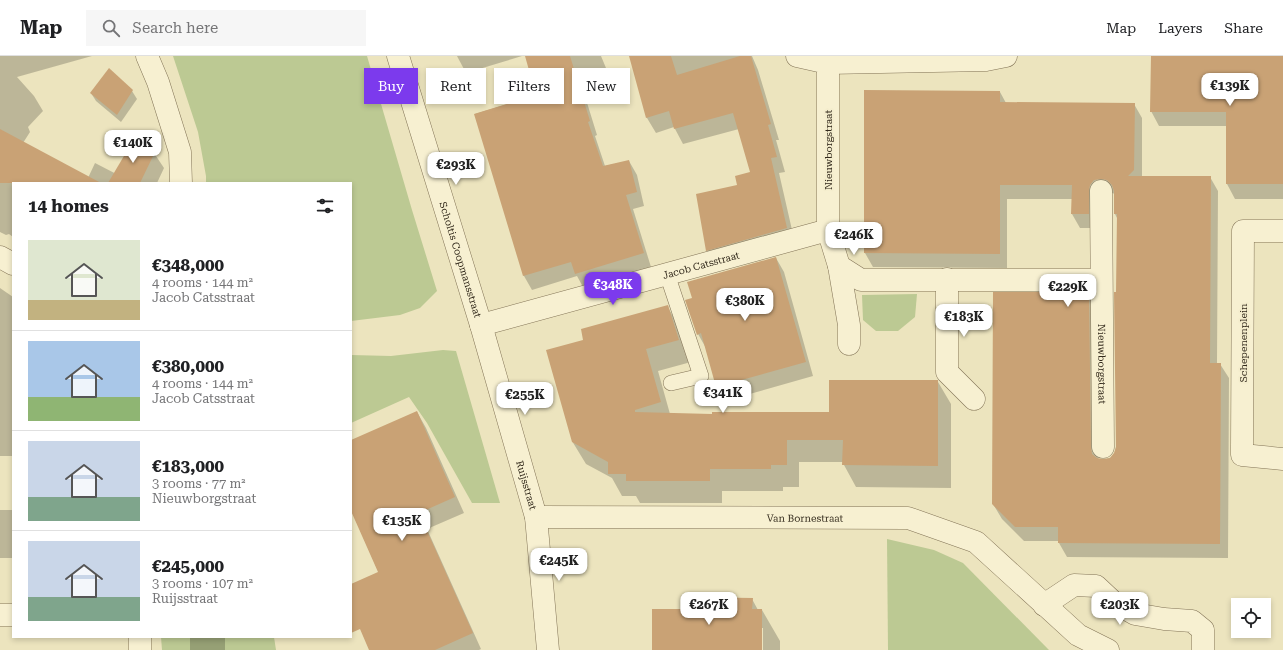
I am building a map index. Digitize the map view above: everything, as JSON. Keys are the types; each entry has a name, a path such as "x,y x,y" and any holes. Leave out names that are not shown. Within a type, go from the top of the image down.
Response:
{"street":[{"path":"146,56 158,82 180,152 181,182"},
{"name":"Scholtis Coopmansstraat","path":"398,56 481,325"},
{"path":"797,56 828,62 986,60 1006,56"},
{"name":"Nieuwborgstraat","path":"828,62 828,230 839,266 849,325 849,344"},
{"name":"Nieuwborgstraat","path":"1101,191 1103,447"},
{"name":"Jacob Catsstraat","path":"481,325 828,230"},
{"name":"Schepenenplein","path":"1283,231 1243,231 1242,454 1283,459"},
{"path":"0,257 12,263"},
{"path":"839,266 861,280 1101,280"},
{"path":"947,279 947,372 974,399"},
{"name":"Ruijsstraat","path":"481,325 536,517 548,650"},
{"name":"Van Bornestraat","path":"536,517 908,518 976,542 1078,635 1108,650"},
{"path":"1044,605 1074,585 1096,586 1112,601 1135,614 1164,619 1192,621 1203,630 1203,650"},
{"path":"0,616 12,616"},
{"path":"140,638 140,650"}],"lane":[{"path":"667,274 700,376 671,383"}],"green space":[{"path":"173,56 367,56 371,68 364,68 364,104 381,104 437,291 420,308 400,315 352,321 352,182 206,182 198,132"},
{"path":"917,294 915,317 898,331 876,331 863,320 862,295"},
{"path":"443,350 456,351 500,503 472,503 427,423 409,397 352,423 352,355 391,356"},
{"path":"887,539 934,550 963,563 1049,650 888,650"},
{"path":"161,638 274,638 276,650 162,650"}],"building":[{"path":"525,56 570,56 574,68 572,68 572,104 585,104 590,121 588,122 603,166 629,160 637,192 626,195 644,253 575,274 571,262 523,276 474,114 507,104 564,104 564,68 528,68"},
{"path":"629,56 671,56 677,75 740,56 751,56 771,124 768,125 777,157 771,158 787,228 706,251 696,194 737,185 735,176 750,172 733,113 674,129 669,111 646,118"},
{"path":"1151,56 1283,56 1283,184 1226,184 1226,112 1150,112"},
{"path":"109,68 133,90 117,115 90,93"},
{"path":"864,90 1000,91 1000,102 1135,103 1134,170 1128,176 1211,176 1210,363 1221,363 1220,544 1058,543 1058,527 1015,527 992,504 993,292 1089,292 1092,454 1097,458 1103,459 1110,458 1114,453 1116,447 1114,292 1116,292 1117,214 1114,214 1114,191 1112,185 1107,180 1094,180 1090,185 1089,191 1089,214 1071,214 1072,185 1000,185 1000,254 864,253"},
{"path":"0,129 99,182 12,182 0,183"},
{"path":"134,139 155,152 140,182 109,182"},
{"path":"776,257 806,362 716,387 701,333 697,335 685,300 692,298 687,282"},
{"path":"668,305 679,340 646,349 661,402 635,410 635,412 712,414 712,412 829,412 829,380 938,380 938,466 842,465 843,440 787,440 787,465 771,465 771,469 710,469 710,481 626,481 626,474 608,474 608,462 572,442 546,350 583,340 581,329"},
{"path":"417,411 455,497 419,513 473,633 435,650 369,650 360,629 352,633 352,584 378,572 352,513 352,440"},
{"path":"688,597 753,598 752,609 762,609 762,650 652,650 652,609 688,609"}]}
